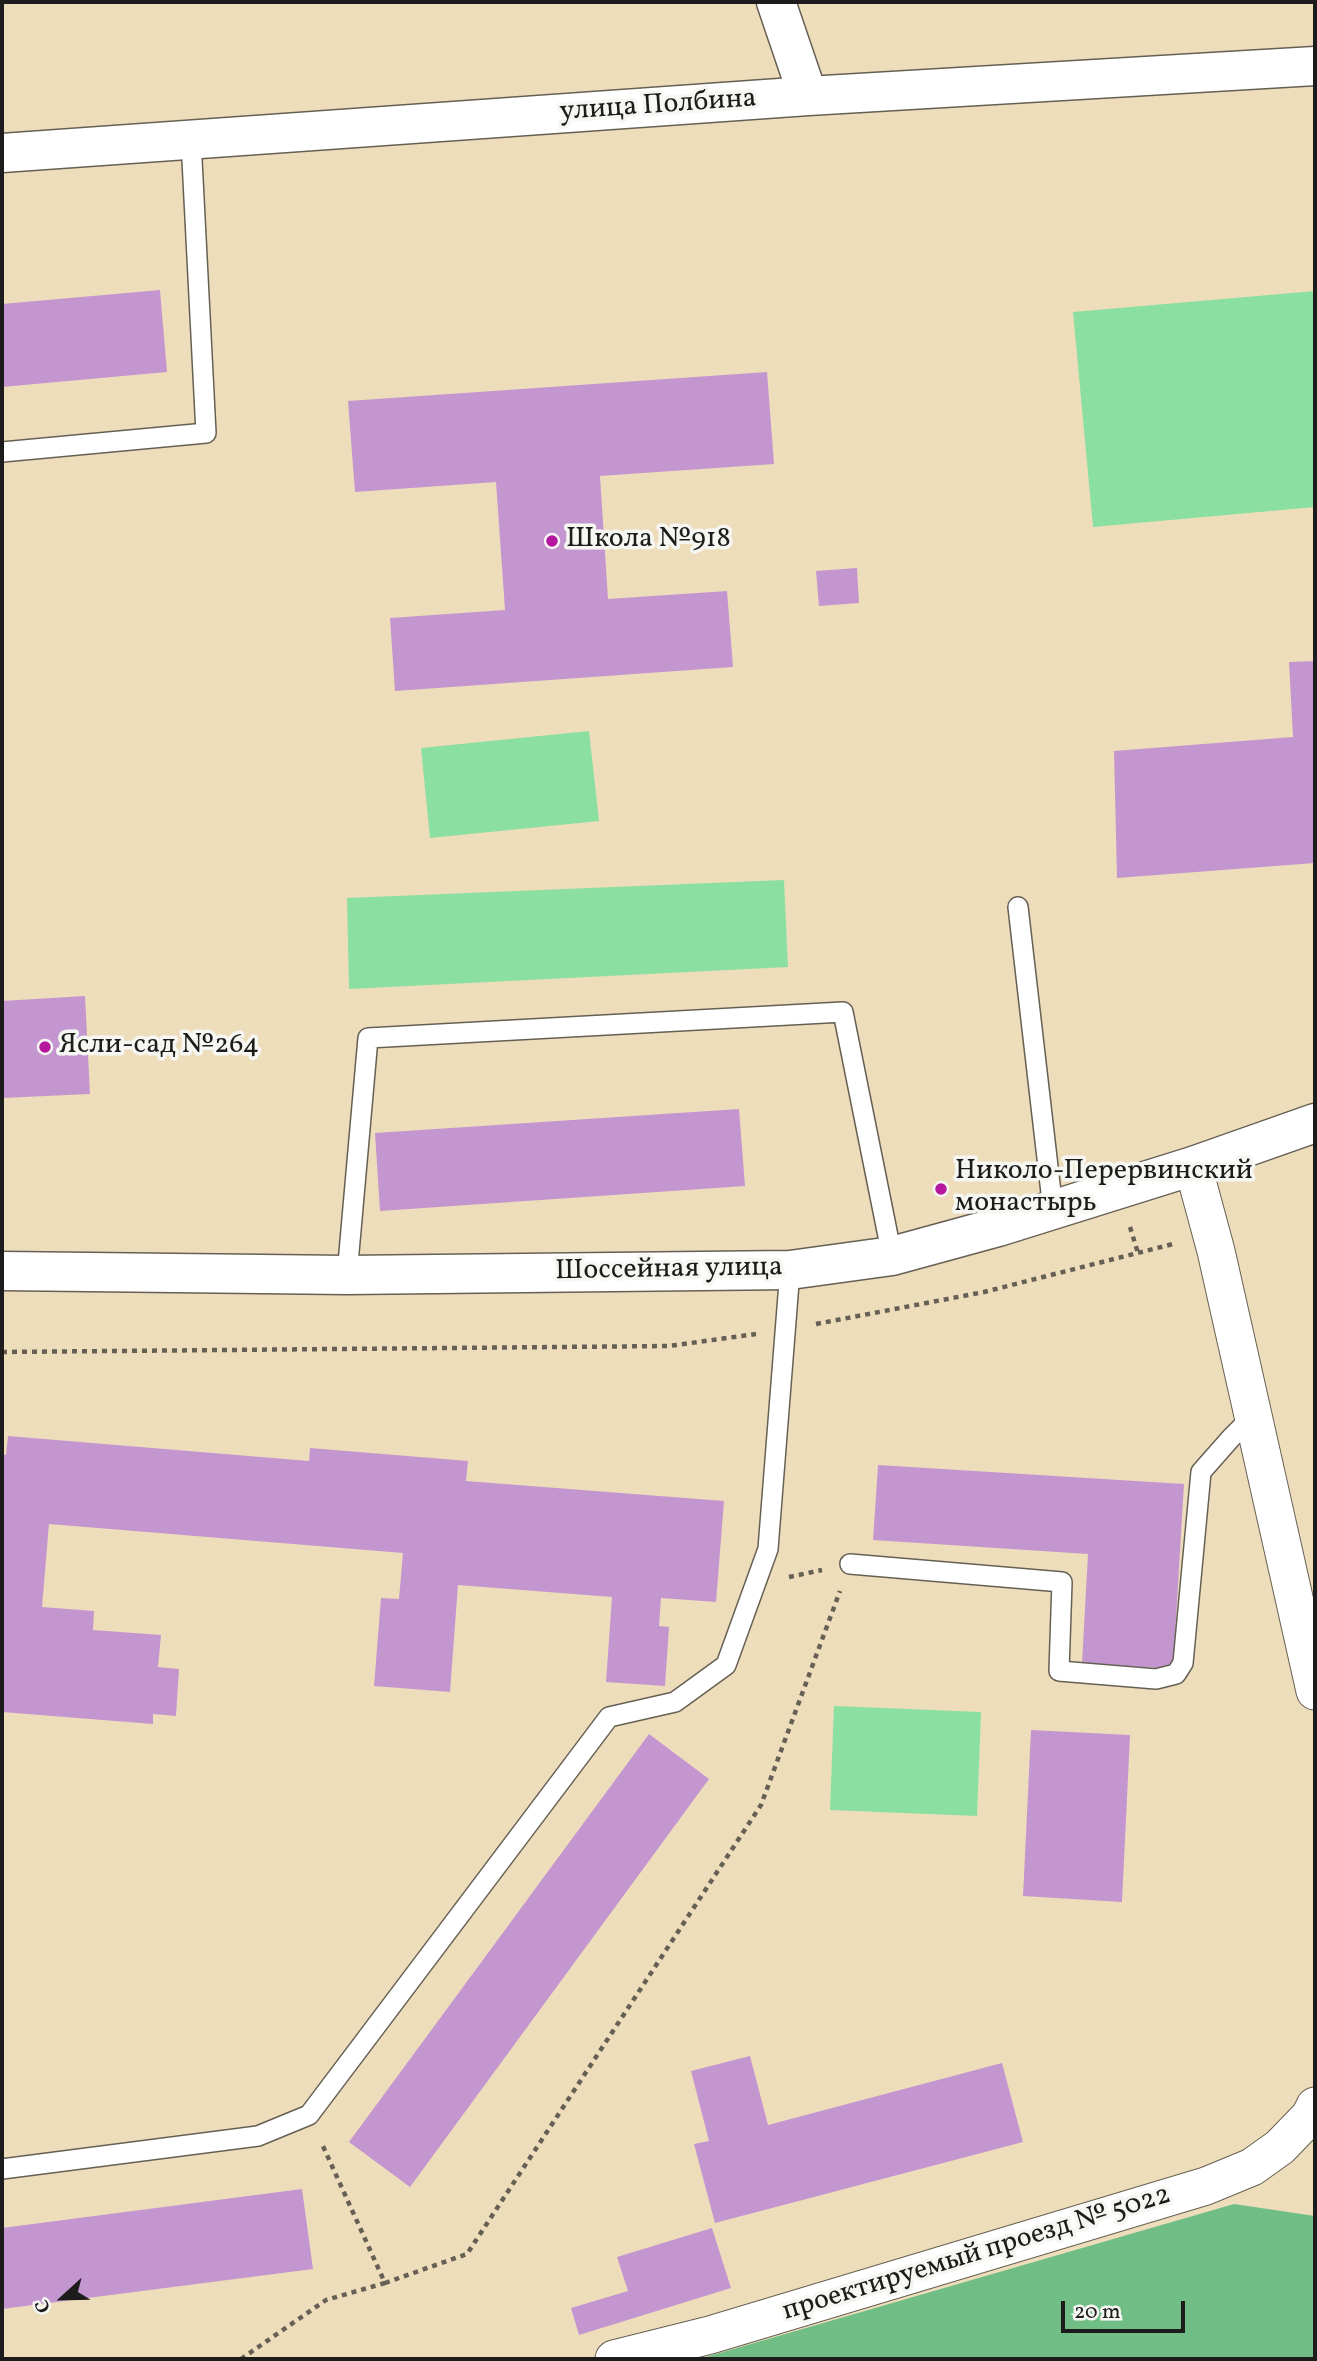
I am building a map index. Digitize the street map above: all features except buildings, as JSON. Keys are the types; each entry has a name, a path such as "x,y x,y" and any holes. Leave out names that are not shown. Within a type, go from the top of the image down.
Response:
{"main road":[{"path":"776,2 808,96"},
{"name":"улица Полбина","path":"2,153 808,96 1315,66"},
{"name":"Шоссейная улица","path":"2,1271 347,1275 790,1270 892,1256 1193,1166 1315,1123"}],"street":[{"path":"1193,1166 1211,1233 1315,1691"},
{"name":"проектируемый проезд № 5022","path":"614,2359 710,2335 1206,2186 1252,2167 1280,2147 1310,2116 1315,2106"}],"lane":[{"path":"2,452 206,433 191,140"},
{"path":"1018,907 1053,1210"},
{"path":"347,1275 368,1038 844,1012 892,1256"},
{"path":"2,2169 258,2136 309,2115 609,1717 675,1702 726,1665 768,1549 790,1270"},
{"path":"850,1564 1062,1582 1059,1671 1156,1679 1176,1674 1183,1663 1201,1472 1253,1416"}],"path":[{"path":"2,1352 669,1346 785,1330 984,1292 1211,1233"},
{"path":"754,1585 850,1564"},
{"path":"240,2359 326,2300 385,2283 467,2254 761,1805 850,1564"},
{"path":"309,2115 385,2283"}],"green space":[{"path":"1315,291 1315,507 1093,527 1073,312"},
{"path":"589,731 599,821 430,838 421,748"},
{"path":"784,880 788,967 349,989 347,898"},
{"path":"834,1706 981,1712 977,1816 830,1810"},
{"path":"1234,2204 1315,2216 1315,2359 699,2359"}],"place":[{"name":"Школа №918","path":"552,541"},
{"name":"Ясли-сад №264","path":"45,1047"},
{"name":"Николо-Перервинский монастырь","path":"941,1189"}]}
